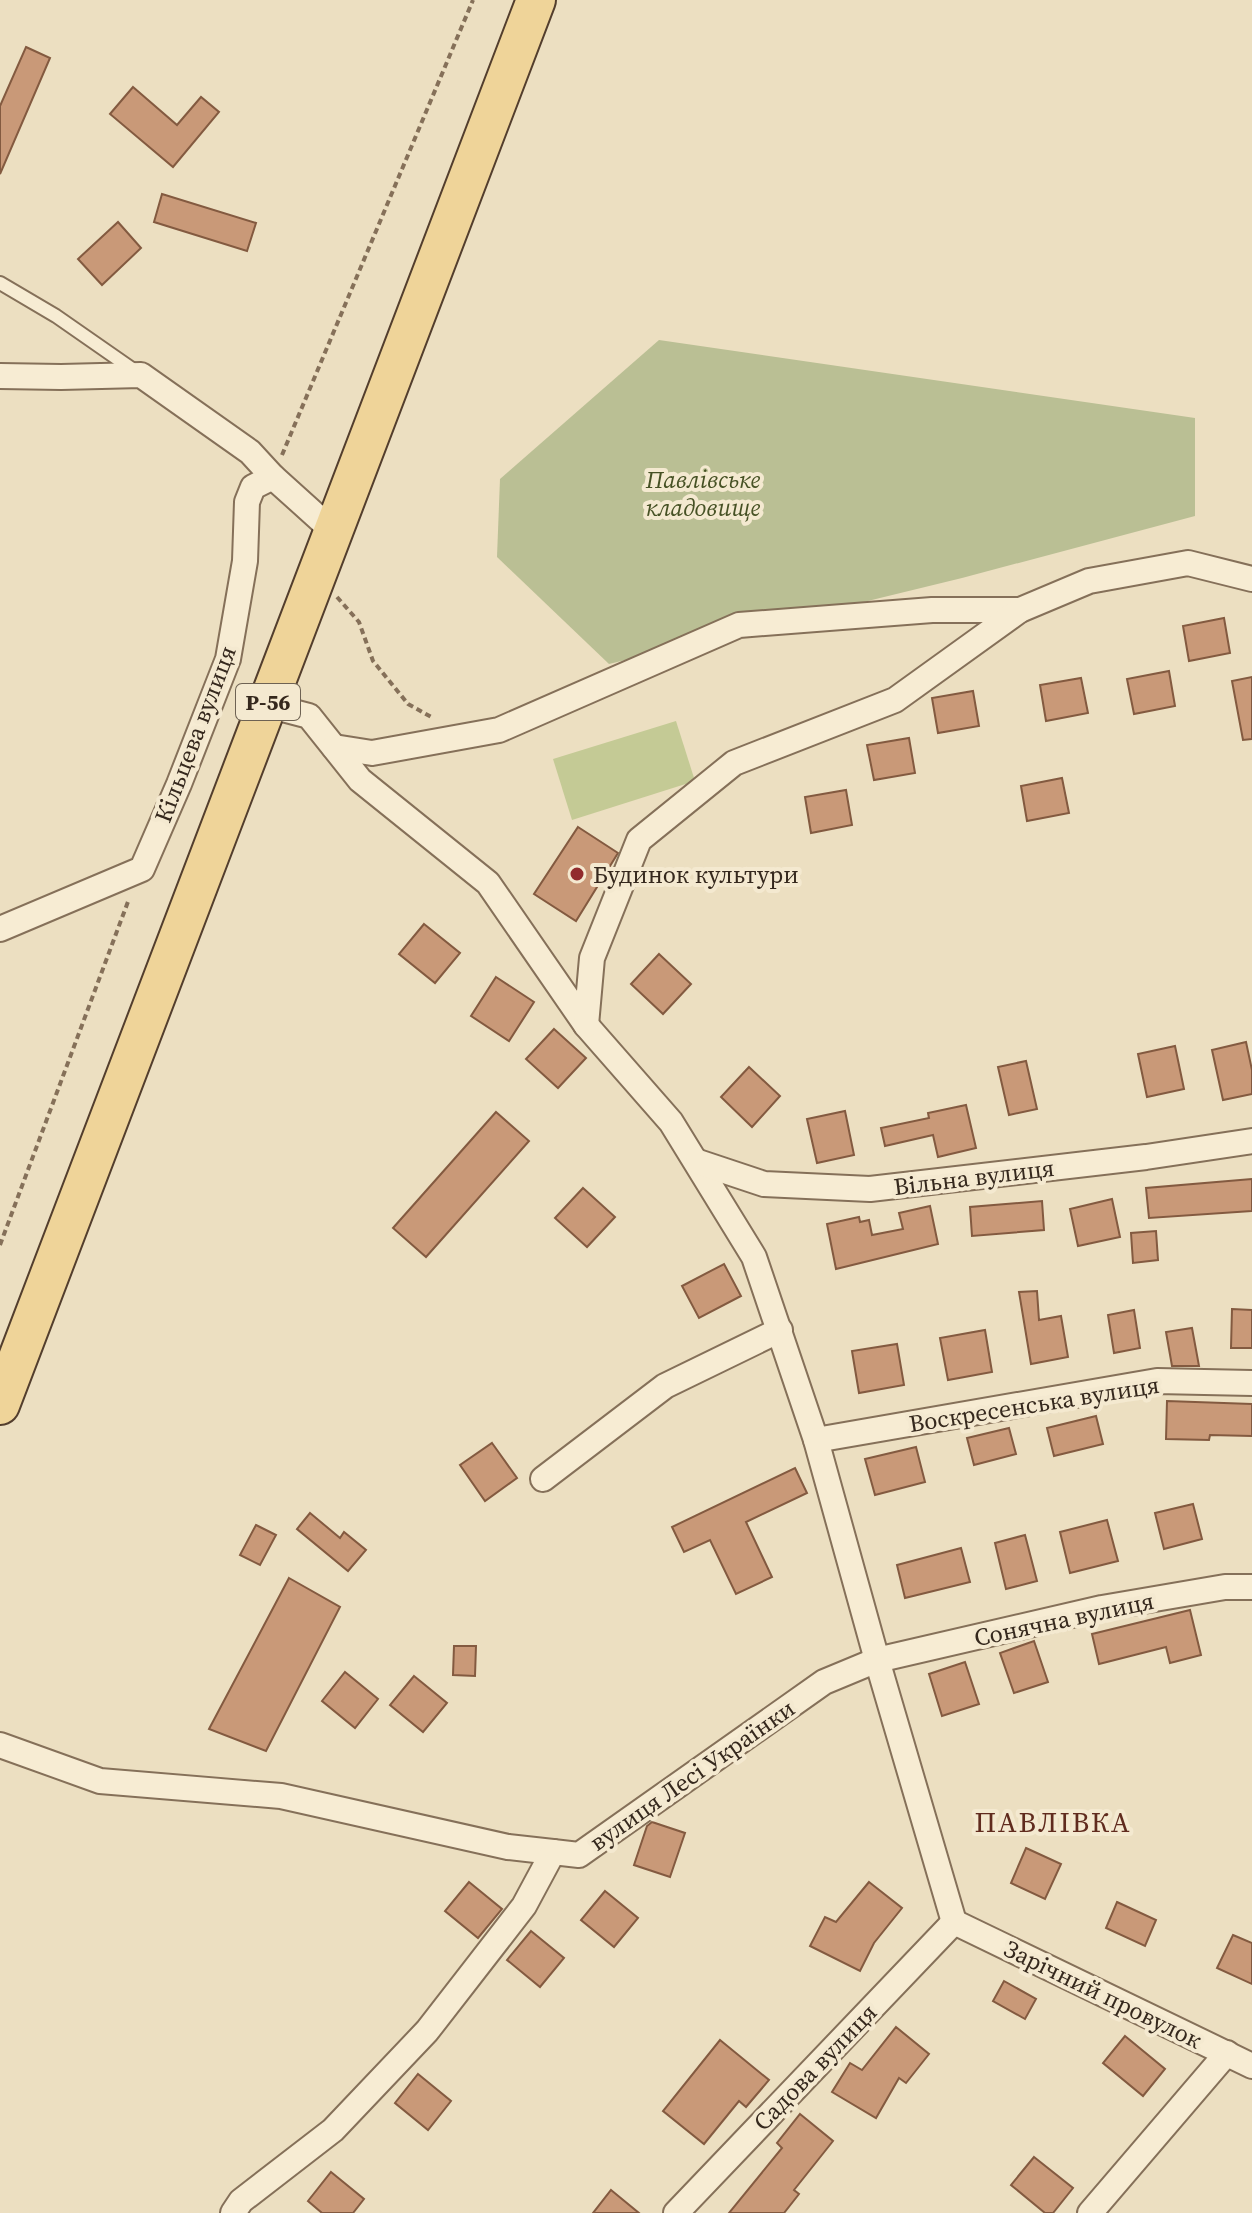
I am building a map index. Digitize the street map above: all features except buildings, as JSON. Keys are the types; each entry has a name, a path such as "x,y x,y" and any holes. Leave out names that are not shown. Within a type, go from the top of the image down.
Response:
{"main road":[{"name":"Р-56","path":"0,1405 536,0"}],"street":[{"path":"0,376 141,375 250,452 333,531"},
{"name":"Кільцева вулиця","path":"142,869 228,659 245,561 247,502 253,487 273,477"},
{"path":"586,1025 592,958 639,840 734,763 895,700 1020,610 1089,581 1188,563 1252,579"},
{"path":"334,747 372,753 499,730 739,625 932,610 1020,610"},
{"path":"267,705 309,716 360,780 488,883 586,1025 671,1122 754,1257 816,1440 954,1922"},
{"path":"0,929 142,869"},
{"name":"Вільна вулиця","path":"698,1162 764,1184 870,1189 1146,1157 1252,1141"},
{"path":"543,1479 665,1386 780,1330"},
{"name":"Воскресенська вулиця","path":"816,1440 1157,1381 1252,1383"},
{"name":"Сонячна вулиця","path":"877,1660 1102,1608 1225,1587 1252,1587"},
{"name":"вулиця Лесі Українки","path":"0,1745 100,1781 281,1796 508,1847 579,1855 824,1682 877,1660"},
{"path":"233,2213 241,2201 333,2130 427,2031 524,1906 553,1852"},
{"name":"Зарічний провулок","path":"954,1922 1252,2066"},
{"name":"Садова вулиця","path":"676,2213 954,1922"},
{"path":"1090,2213 1227,2053"}],"lane":[{"path":"0,283 56,316 141,375"}],"path":[{"path":"273,477 473,0"},
{"path":"336,595 359,622 373,661 408,704 472,735"},
{"path":"0,1245 142,869"},
{"path":"0,1238 5,1233"}],"green space":[{"name":"Павлівське кладовище","path":"659,340 1195,418 1195,516 962,578 609,664 497,557 500,479"},
{"path":"676,721 695,781 572,820 553,759"}],"place":[{"name":"Будинок культури","path":"577,874"}],"district":[{"name":"ПАВЛІВКА","path":"1053,1822"}]}
